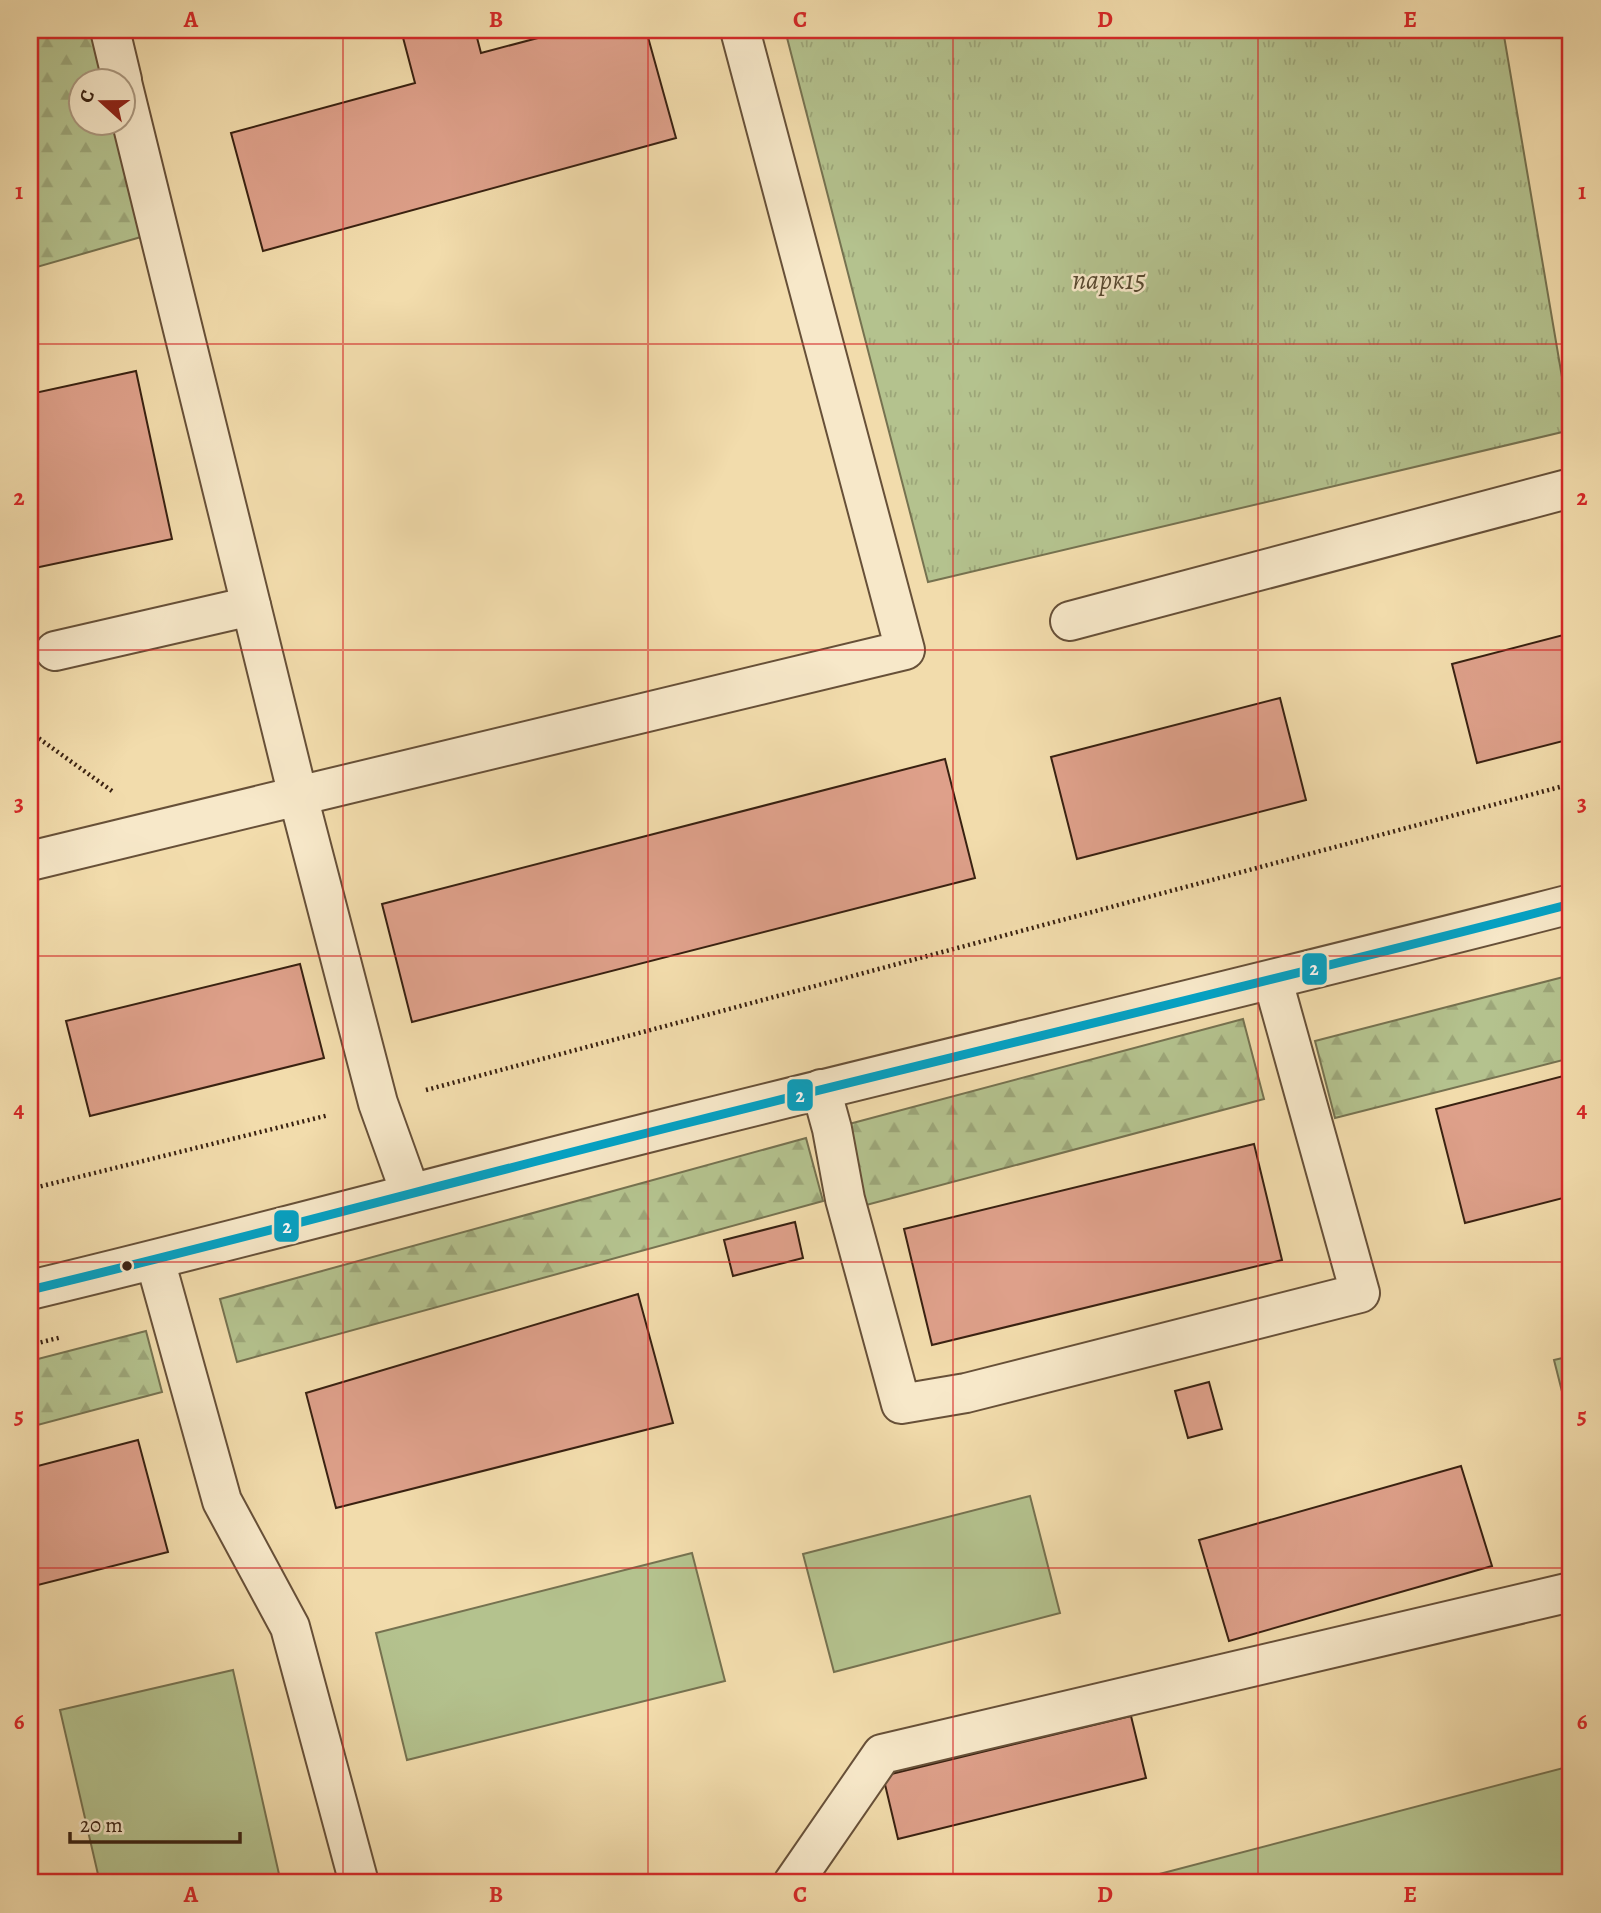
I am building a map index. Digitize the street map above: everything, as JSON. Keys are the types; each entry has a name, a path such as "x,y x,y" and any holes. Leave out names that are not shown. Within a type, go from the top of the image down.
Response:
{"street":[{"path":"110,30 118,66"},
{"path":"30,862 905,650 740,30"},
{"path":"136,136 298,796 378,1103 410,1192"},
{"path":"1070,621 1571,488"},
{"path":"55,651 251,606"},
{"path":"30,1290 821,1089 1273,981 1571,904"},
{"path":"821,1089 832,1129 845,1199 901,1404 966,1393 1360,1293 1273,981"},
{"path":"155,1260 222,1502 290,1627 359,1883"},
{"path":"793,1883 882,1754 1571,1592"}],"path":[{"path":"30,732 164,828"},
{"path":"30,1189 378,1103 1571,784"}],"green space":[{"path":"30,30 93,30 102,66 66,66 66,136 118,136 141,237 30,269"},
{"name":"парк15","path":"785,30 1503,30 1571,430 928,582"},
{"path":"1571,975 1571,1058 1335,1118 1315,1041"},
{"path":"1243,1019 1264,1099 840,1212 819,1132"},
{"path":"806,1138 823,1201 237,1362 220,1299"},
{"path":"146,1331 162,1392 30,1427 30,1361"},
{"path":"1571,1356 1571,1427 1554,1360"},
{"path":"1030,1496 1060,1613 834,1672 803,1554"},
{"path":"692,1553 725,1681 407,1760 376,1633"},
{"path":"233,1670 281,1883 100,1883 60,1710"},
{"path":"1571,1766 1571,1883 1125,1883"}],"building":[{"path":"401,30 475,30 481,53 568,30 646,30 676,138 263,251 231,133 415,83"},
{"path":"136,371 172,539 30,569 30,394"},
{"path":"1571,633 1571,739 1477,763 1452,664"},
{"path":"1280,698 1306,800 1077,859 1051,757"},
{"path":"945,759 975,878 412,1022 382,904"},
{"path":"300,964 324,1058 90,1116 66,1021"},
{"path":"1571,1074 1571,1196 1465,1223 1436,1109"},
{"path":"1254,1144 1282,1260 932,1345 904,1229"},
{"path":"795,1222 803,1258 733,1276 724,1240"},
{"path":"638,1294 673,1423 336,1508 306,1393"},
{"path":"1209,1382 1222,1429 1188,1438 1175,1391"},
{"path":"138,1440 168,1552 30,1587 30,1468"},
{"path":"1461,1466 1492,1566 1229,1641 1199,1540"},
{"path":"1131,1716 1146,1778 898,1839 883,1776"}],"transit line":[{"name":"2","path":"30,1290 695,1121 1571,904"}]}
